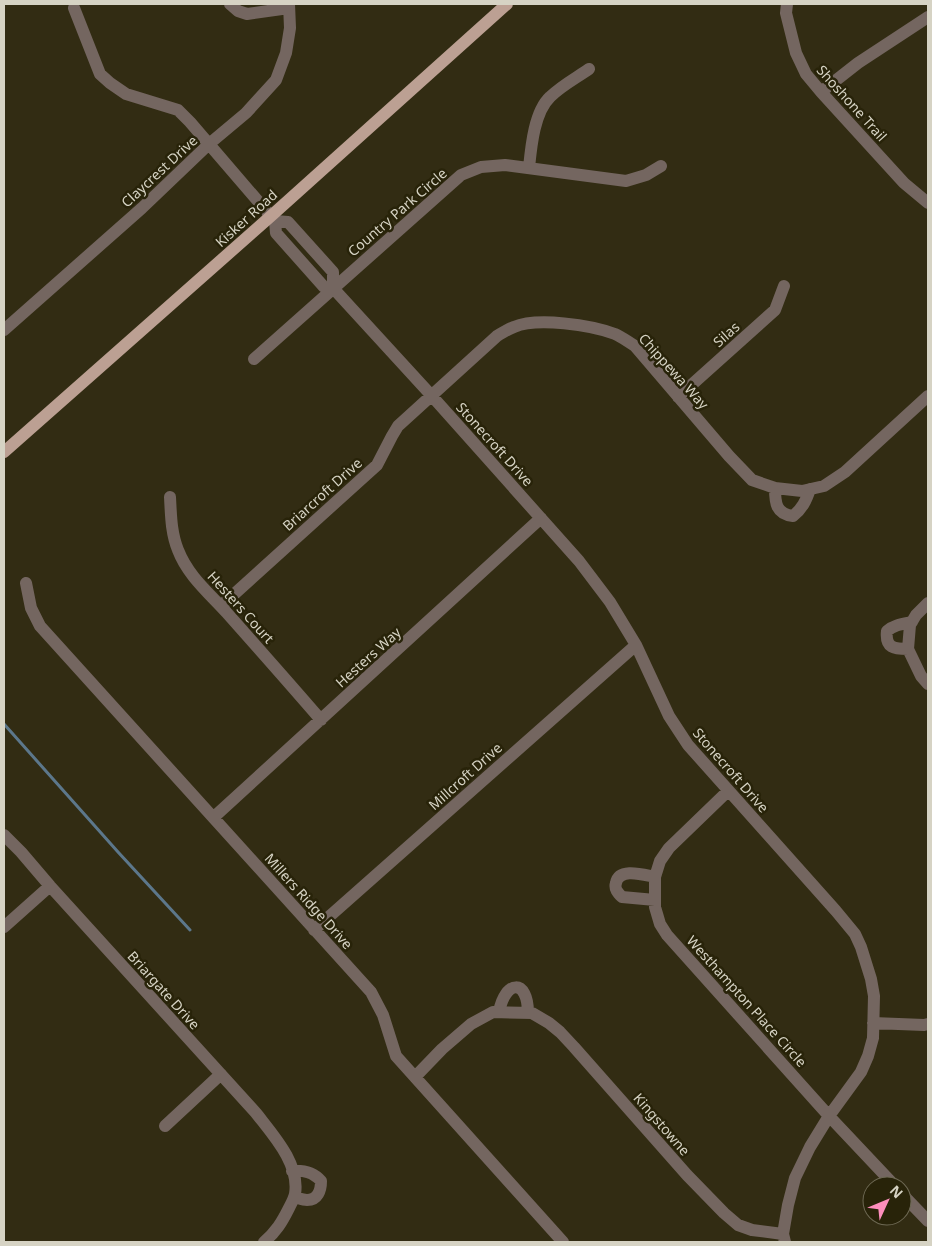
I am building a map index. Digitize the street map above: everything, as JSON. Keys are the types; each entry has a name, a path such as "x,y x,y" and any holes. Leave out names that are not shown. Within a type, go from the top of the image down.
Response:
{"main road":[{"name":"Kisker Road","path":"4,452 273,218 507,4"}],"street":[{"name":"Claycrest Drive","path":"4,330 142,208 209,144 246,113 276,80 286,54 290,28 289,6 247,14 238,11 230,4"},
{"name":"Shoshone Trail","path":"787,4 786,13 796,54 806,74 904,183 928,203"},
{"name":"Stonecroft Drive","path":"74,8 100,74 126,94 178,110 190,122 273,218 276,233 324,288 333,288 432,395 579,561 610,602 636,645 669,716 688,746 796,865 855,934 871,979 874,996 873,1038 861,1072 829,1116 810,1147 795,1178 788,1205 784,1238"},
{"path":"821,92 858,63 928,17"},
{"path":"529,168 538,116 548,98 589,70"},
{"name":"Country Park Circle","path":"254,359 462,175 481,167 505,165 626,180 646,175 661,166"},
{"name":"Silas","path":"678,397 775,310 784,286"},
{"name":"Chippewa Way","path":"432,395 497,336 514,326 535,322 566,323 593,328 616,335 635,346 729,456 752,480 775,488 802,491 824,486 845,472 928,396"},
{"name":"Briarcroft Drive","path":"221,606 377,465 398,426 432,395"},
{"path":"775,488 775,501 780,512 792,516 801,509 810,489"},
{"name":"Hesters Court","path":"170,497 172,529 178,550 188,570 322,720"},
{"name":"Hesters Way","path":"214,817 541,518"},
{"name":"Millers Ridge Drive","path":"26,583 31,608 40,626 371,992 383,1015 396,1056 563,1242"},
{"path":"928,603 916,614 910,626 908,649 921,676 928,684"},
{"path":"908,649 896,650 889,645 887,631 892,626 912,622"},
{"name":"Millcroft Drive","path":"314,930 636,645"},
{"name":"Westhampton Place Circle","path":"728,790 669,848 660,861 655,876 656,912 660,924 667,935 829,1116 886,1176"},
{"name":"Briargate Drive","path":"4,835 256,1113 283,1148 296,1182 294,1197 282,1223 264,1242"},
{"path":"655,876 622,874 615,886 617,892 622,897 655,900"},
{"path":"4,927 50,886"},
{"path":"499,1012 505,994 518,987 522,989 526,996 528,1013"},
{"name":"Kingstowne","path":"415,1077 442,1049 471,1024 493,1012 532,1014 560,1032 687,1175 724,1213 738,1225 784,1238"},
{"path":"873,1022 928,1024"},
{"path":"165,1126 221,1074"},
{"path":"292,1171 307,1172 316,1176 321,1181 321,1190 316,1197 307,1200 294,1197"},
{"path":"912,1204 928,1221"}],"waterway":[{"path":"4,724 190,930"}]}
